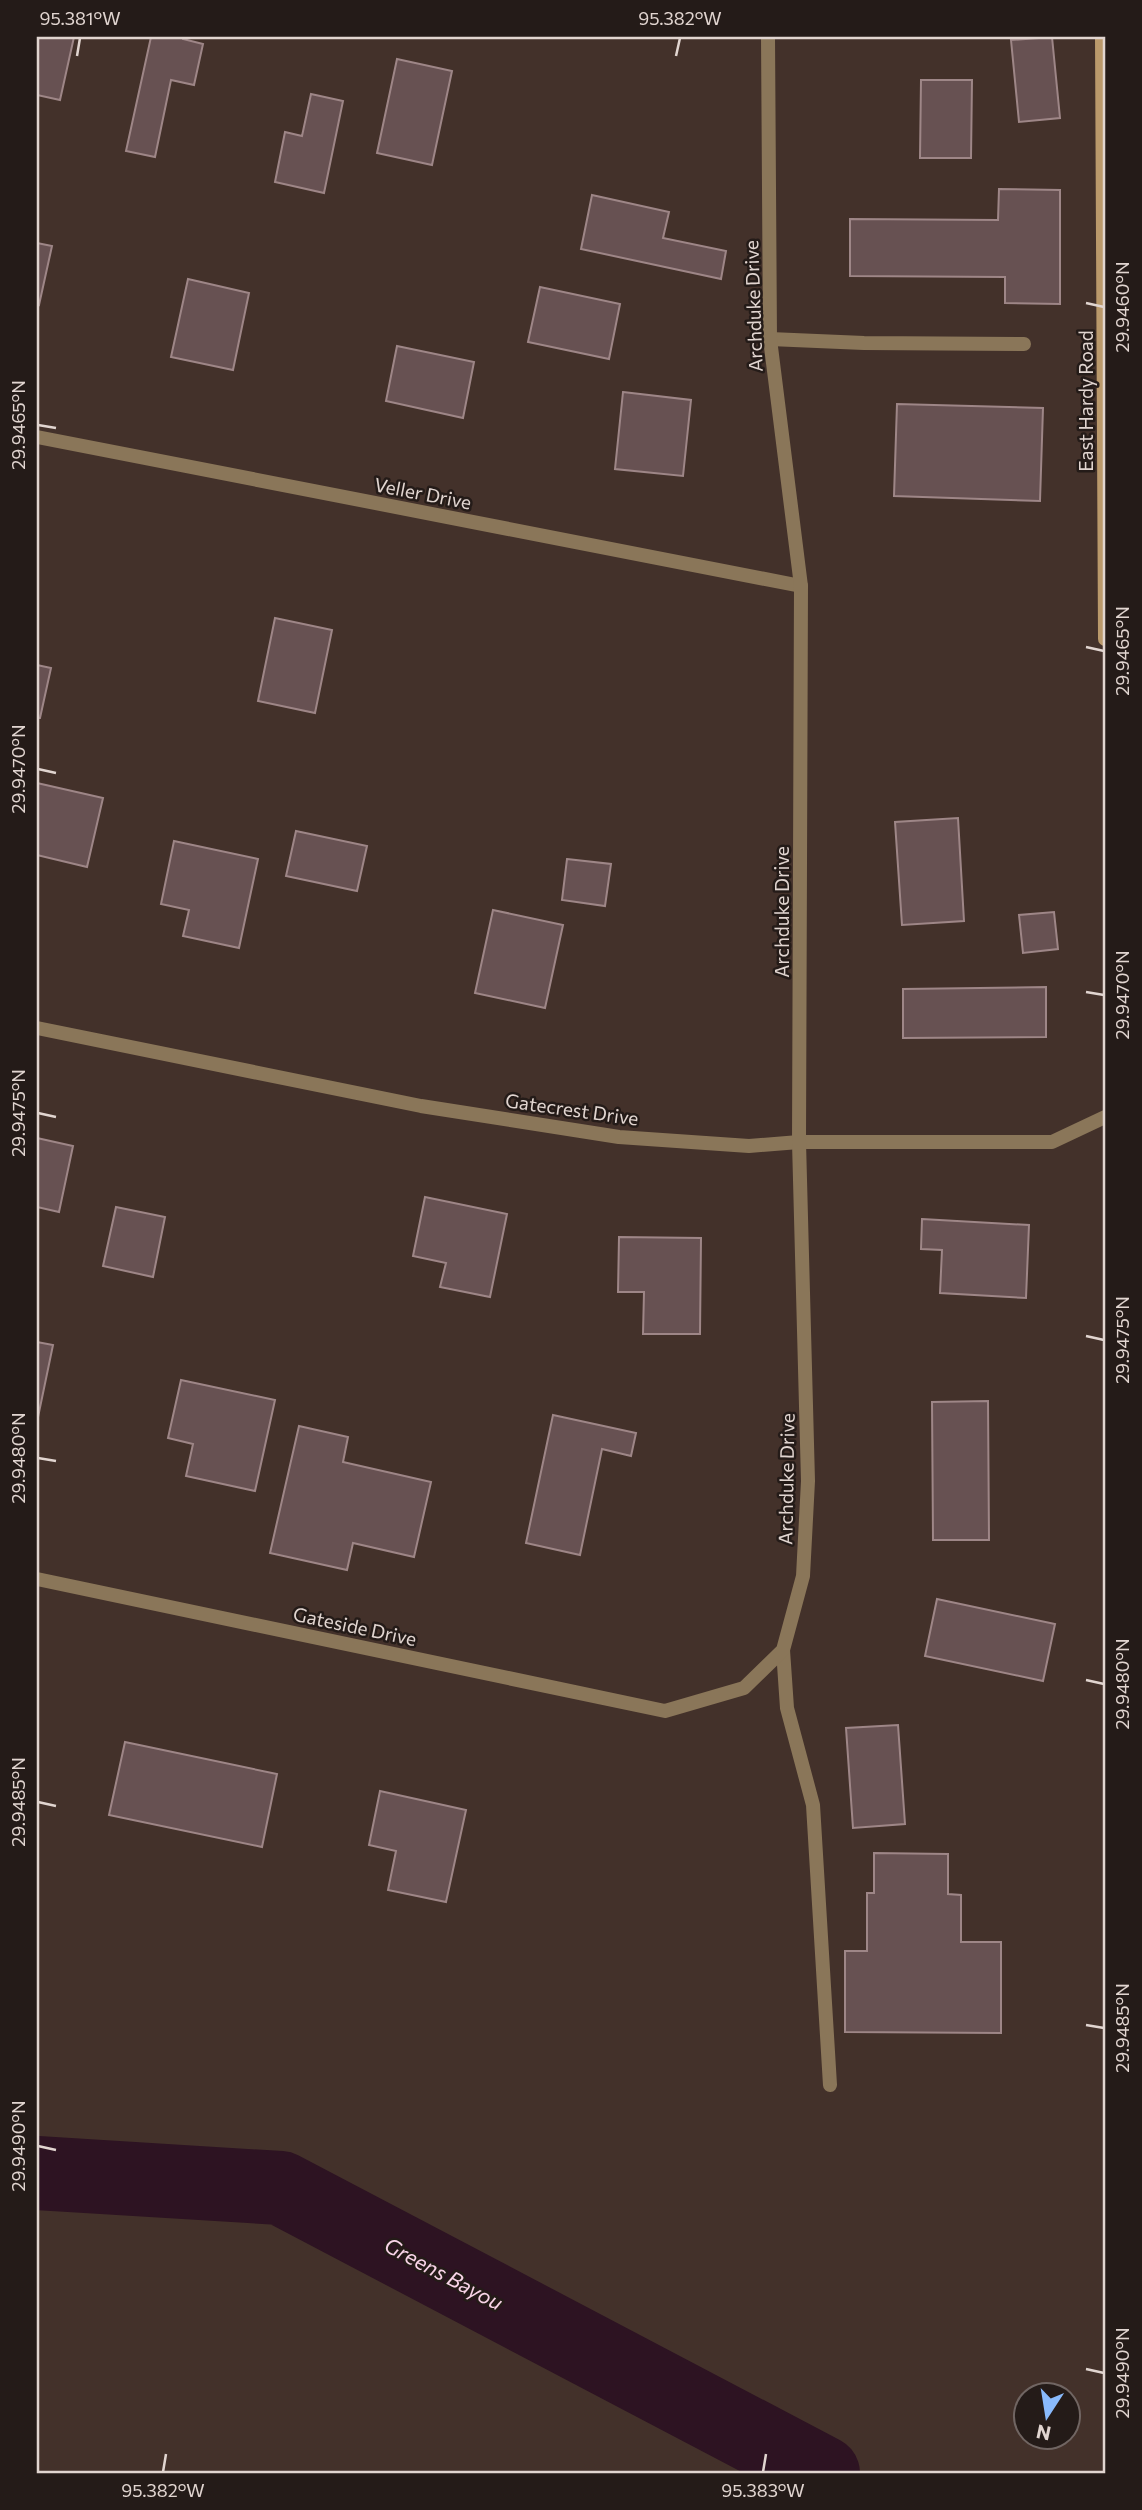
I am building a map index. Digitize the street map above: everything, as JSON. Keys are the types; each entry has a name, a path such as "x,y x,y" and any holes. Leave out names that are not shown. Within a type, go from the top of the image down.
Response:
{"main road":[{"name":"East Hardy Road","path":"1102,37 1105,639"}],"street":[{"name":"Archduke Drive","path":"768,37 769,339 801,586 799,1142 808,1482 803,1576 783,1650"},
{"path":"769,339 864,343 1024,344"},
{"name":"Veller Drive","path":"37,437 801,586"},
{"name":"Gatecrest Drive","path":"37,1028 421,1106 619,1137 749,1146 799,1142 1052,1142 1105,1117"},
{"name":"Gateside Drive","path":"37,1580 665,1711 744,1688 783,1650"},
{"path":"783,1650 787,1708 813,1805 830,2085"}],"building":[{"path":"37,37 74,37 60,100 37,95"},
{"path":"151,37 183,37 203,44 194,85 171,80 155,157 126,151"},
{"path":"1052,37 1060,118 1019,122 1011,40"},
{"path":"397,59 452,71 432,165 377,153"},
{"path":"921,80 972,80 971,158 920,158"},
{"path":"311,94 343,101 324,193 275,182 285,132 302,136"},
{"path":"999,189 1060,190 1060,304 1005,303 1005,277 850,276 850,219 998,220"},
{"path":"592,195 669,212 663,238 726,251 721,279 581,249"},
{"path":"37,243 52,246 39,305 37,304"},
{"path":"188,279 249,293 233,370 171,357"},
{"path":"540,287 620,304 609,359 528,342"},
{"path":"397,346 474,362 463,418 386,401"},
{"path":"623,392 691,400 683,476 615,469"},
{"path":"897,404 1043,408 1040,501 894,496"},
{"path":"275,618 332,630 315,713 258,701"},
{"path":"37,665 51,668 40,718 37,718"},
{"path":"37,783 103,798 87,867 37,855"},
{"path":"958,818 964,921 902,925 895,822"},
{"path":"296,831 367,846 357,891 286,876"},
{"path":"174,841 258,859 239,948 183,936 189,910 161,904"},
{"path":"567,859 611,864 605,906 562,900"},
{"path":"493,910 563,925 545,1008 475,993"},
{"path":"1054,912 1058,949 1023,953 1019,915"},
{"path":"1046,987 1046,1037 903,1038 903,989"},
{"path":"37,1138 73,1146 59,1212 37,1207"},
{"path":"425,1197 507,1214 490,1297 440,1287 446,1263 413,1256"},
{"path":"116,1207 165,1217 153,1277 103,1266"},
{"path":"922,1219 1029,1225 1026,1298 940,1293 942,1250 921,1249"},
{"path":"619,1237 701,1238 700,1334 643,1334 644,1292 618,1292"},
{"path":"37,1342 53,1345 37,1422"},
{"path":"181,1380 275,1400 255,1491 186,1476 193,1444 168,1438"},
{"path":"988,1401 989,1540 933,1540 932,1402"},
{"path":"553,1415 636,1433 631,1456 602,1449 580,1555 526,1543"},
{"path":"299,1426 348,1437 343,1462 431,1482 414,1557 353,1543 347,1570 270,1553"},
{"path":"937,1599 1055,1624 1043,1681 925,1656"},
{"path":"898,1725 905,1824 853,1828 846,1728"},
{"path":"125,1742 277,1774 262,1847 109,1815"},
{"path":"380,1791 466,1810 446,1902 388,1890 396,1851 369,1845"},
{"path":"874,1853 948,1854 948,1894 961,1895 961,1942 1001,1942 1001,2033 845,2032 845,1951 867,1951 867,1893 874,1893"}],"waterway":[{"name":"Greens Bayou","path":"37,2173 281,2188 823,2473"}]}
